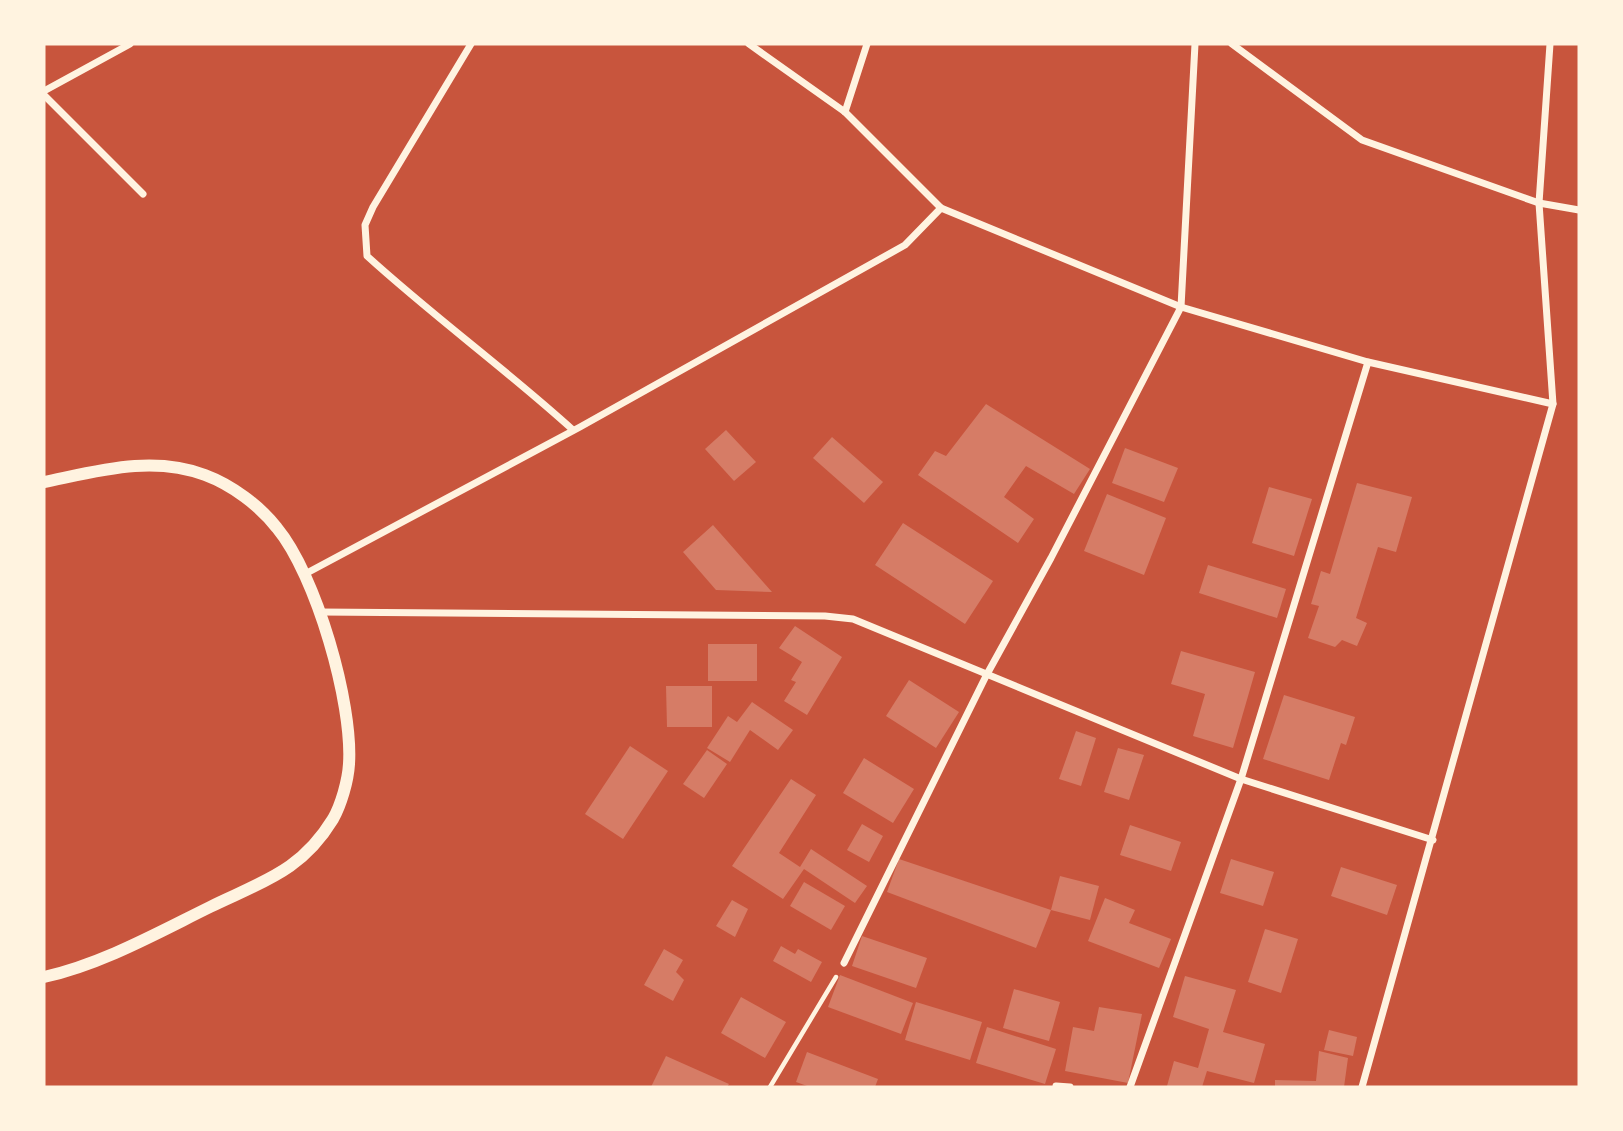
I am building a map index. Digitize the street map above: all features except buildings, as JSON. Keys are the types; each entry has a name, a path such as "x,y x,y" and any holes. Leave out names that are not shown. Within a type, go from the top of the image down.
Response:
{"street":[{"path":"130,44 44,93 143,194"},
{"path":"471,44 373,207 365,225 368,256 403,289 493,360 573,430"},
{"path":"749,44 845,112 941,208 1181,307 1368,362 1553,404"},
{"path":"845,112 867,44"},
{"path":"845,963 986,676 1051,558 1181,307 1195,44"},
{"path":"1232,44 1362,140 1539,203 1579,210"},
{"path":"1362,1087 1553,404 1539,203 1550,44"},
{"path":"305,574 573,430 905,245 941,208"},
{"path":"1130,1087 1241,779 1368,362"},
{"path":"44,482 138,465 172,466 207,476 247,499 278,528 305,574 320,612 349,733 349,766 334,818 314,845 289,867 167,928 79,967 44,977"},
{"path":"320,612 825,616 853,619 1241,779 1433,840"},
{"path":"1056,1086 1070,1087"}],"path":[{"path":"770,1087 845,963"}]}
